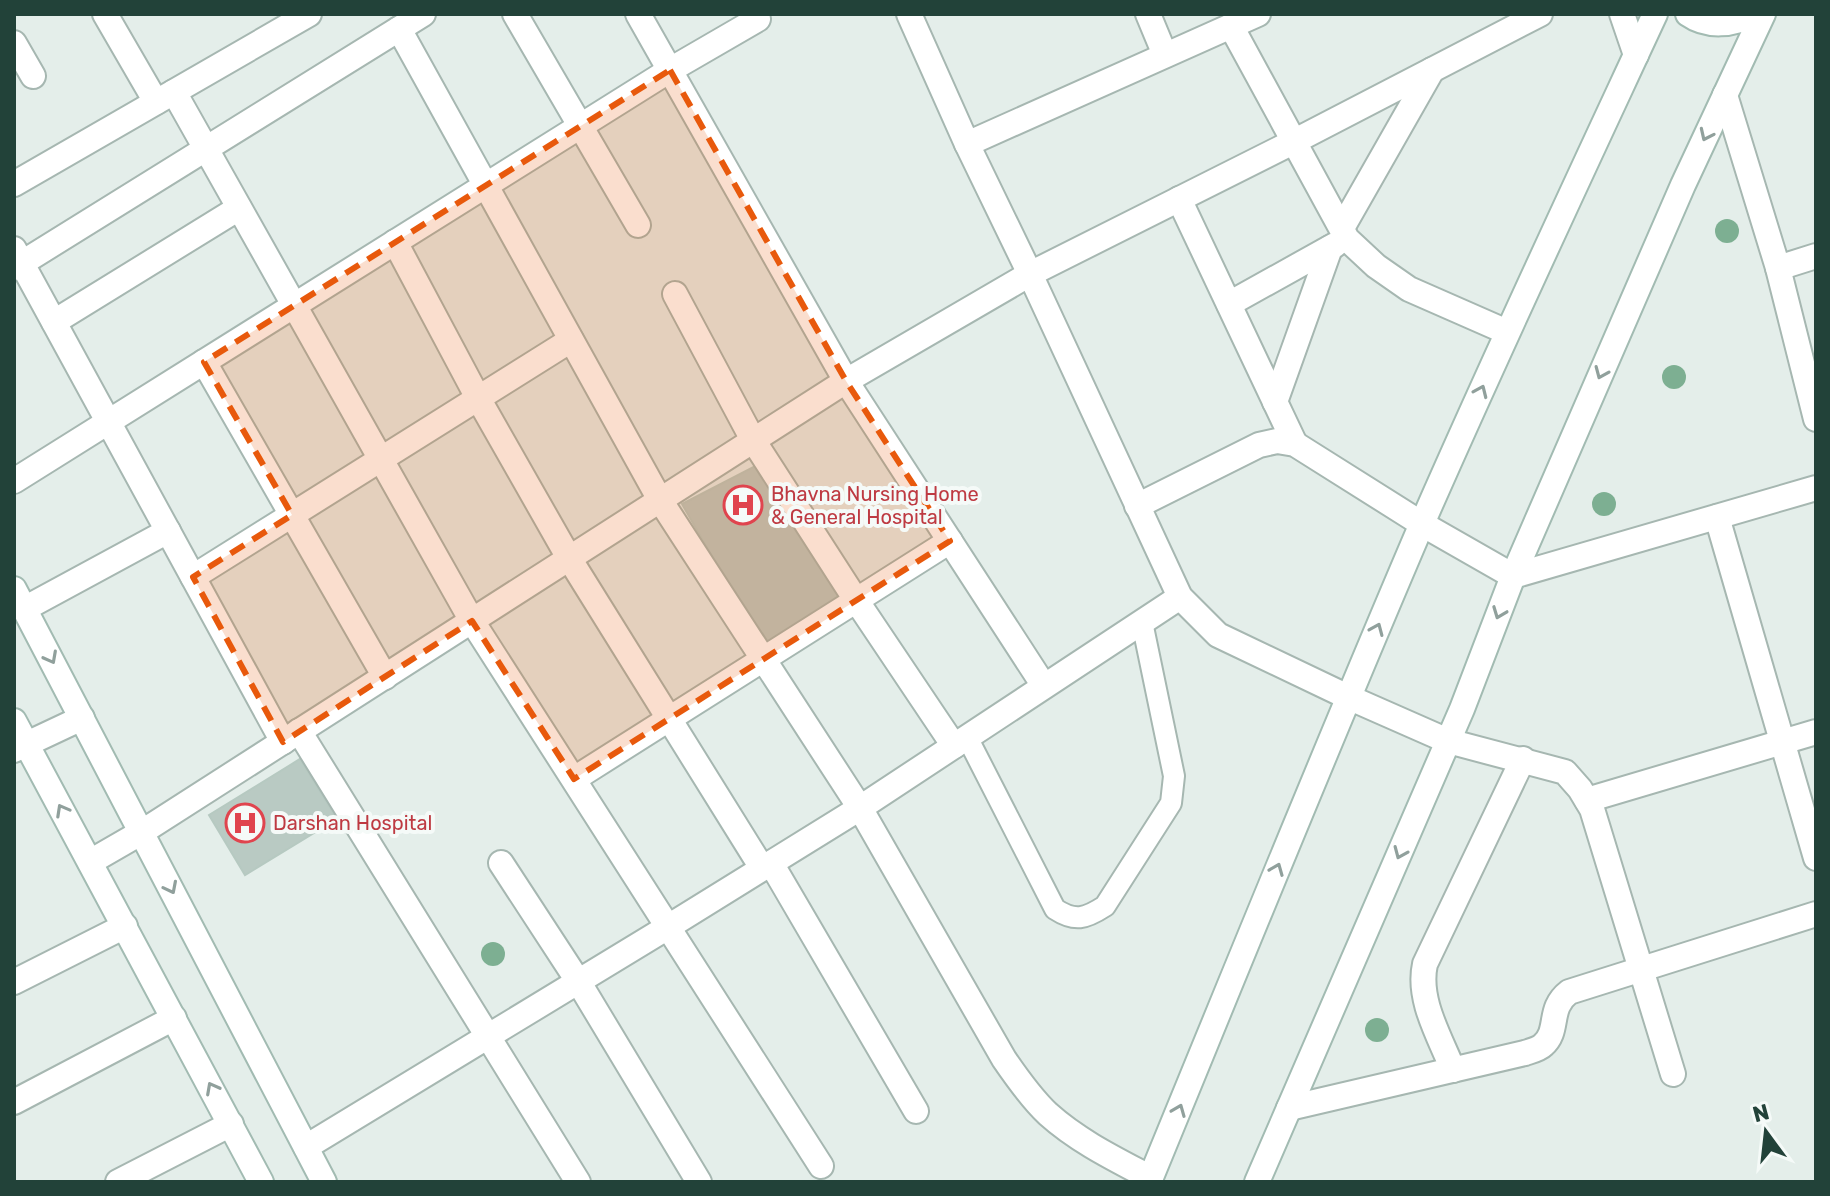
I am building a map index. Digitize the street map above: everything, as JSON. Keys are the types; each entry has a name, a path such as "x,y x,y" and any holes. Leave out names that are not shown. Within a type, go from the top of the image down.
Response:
{"street":[{"path":"105,14 206,149 472,621 821,1166"},
{"path":"14,184 309,14"},
{"path":"423,14 206,149 16,260 54,322 193,577 291,737 487,1036 578,1182"},
{"path":"515,14 638,225"},
{"path":"638,14 846,381 1044,686"},
{"path":"909,14 1180,597 1218,635 1348,697 1448,741 1565,772 1592,809 1673,1074"},
{"path":"1148,14 1165,55"},
{"path":"967,144 1258,14"},
{"path":"90,862 142,832 846,381 1030,274 1540,14"},
{"path":"1622,14 1636,55"},
{"path":"399,29 660,500 860,808 1004,1059 1047,1113 1079,1138 1150,1180 1422,524 1507,332 1655,14"},
{"path":"1688,14 1713,24 1733,23 1754,14"},
{"path":"1257,1182 1462,709 1513,576 1683,185 1763,14"},
{"path":"14,481 670,70 758,19"},
{"path":"1231,26 1295,141 1340,238 1409,289 1507,332"},
{"path":"14,43 33,76"},
{"path":"1275,402 1340,238 1432,70"},
{"path":"1725,95 1778,268 1816,419"},
{"path":"1179,199 1295,444"},
{"path":"54,322 239,208"},
{"path":"1229,304 1340,238"},
{"path":"395,242 478,398 569,558 669,719 766,866 916,1111"},
{"path":"1778,268 1816,256"},
{"path":"675,294 753,440 856,600 960,742"},
{"path":"193,577 571,340"},
{"path":"204,362 385,677"},
{"path":"1137,506 1259,445 1277,441 1295,444 1422,524 1513,576 1717,517 1814,495"},
{"path":"1717,517 1816,858"},
{"path":"168,531 19,599 324,1182"},
{"path":"574,779 950,541"},
{"path":"306,1147 860,808 1180,597"},
{"path":"20,747 82,718"},
{"path":"14,721 20,747 90,862 261,1182"},
{"path":"1587,800 1816,732"},
{"path":"1453,1070 1425,996 1422,975 1523,759"},
{"path":"501,863 578,981 699,1182"},
{"path":"1289,1108 1542,1047 1550,1036 1560,1000 1569,992 1816,914"},
{"path":"14,982 125,926"},
{"path":"14,1102 174,1018"},
{"path":"118,1182 231,1124"}],"lane":[{"path":"960,742 1055,909 1068,918 1089,916 1105,906 1171,803 1174,776 1142,622"}],"highlighted area":[{"path":"670,70 846,381 950,541 574,779 472,621 283,742 193,577 292,515 204,362"}],"building":[{"path":"763,462 845,601 765,649 682,504"},
{"path":"300,759 337,819 245,875 209,815"}],"place":[{"name":"Bhavna Nursing Home & General Hospital","path":"743,505"},
{"name":"Darshan Hospital","path":"245,823"}]}
